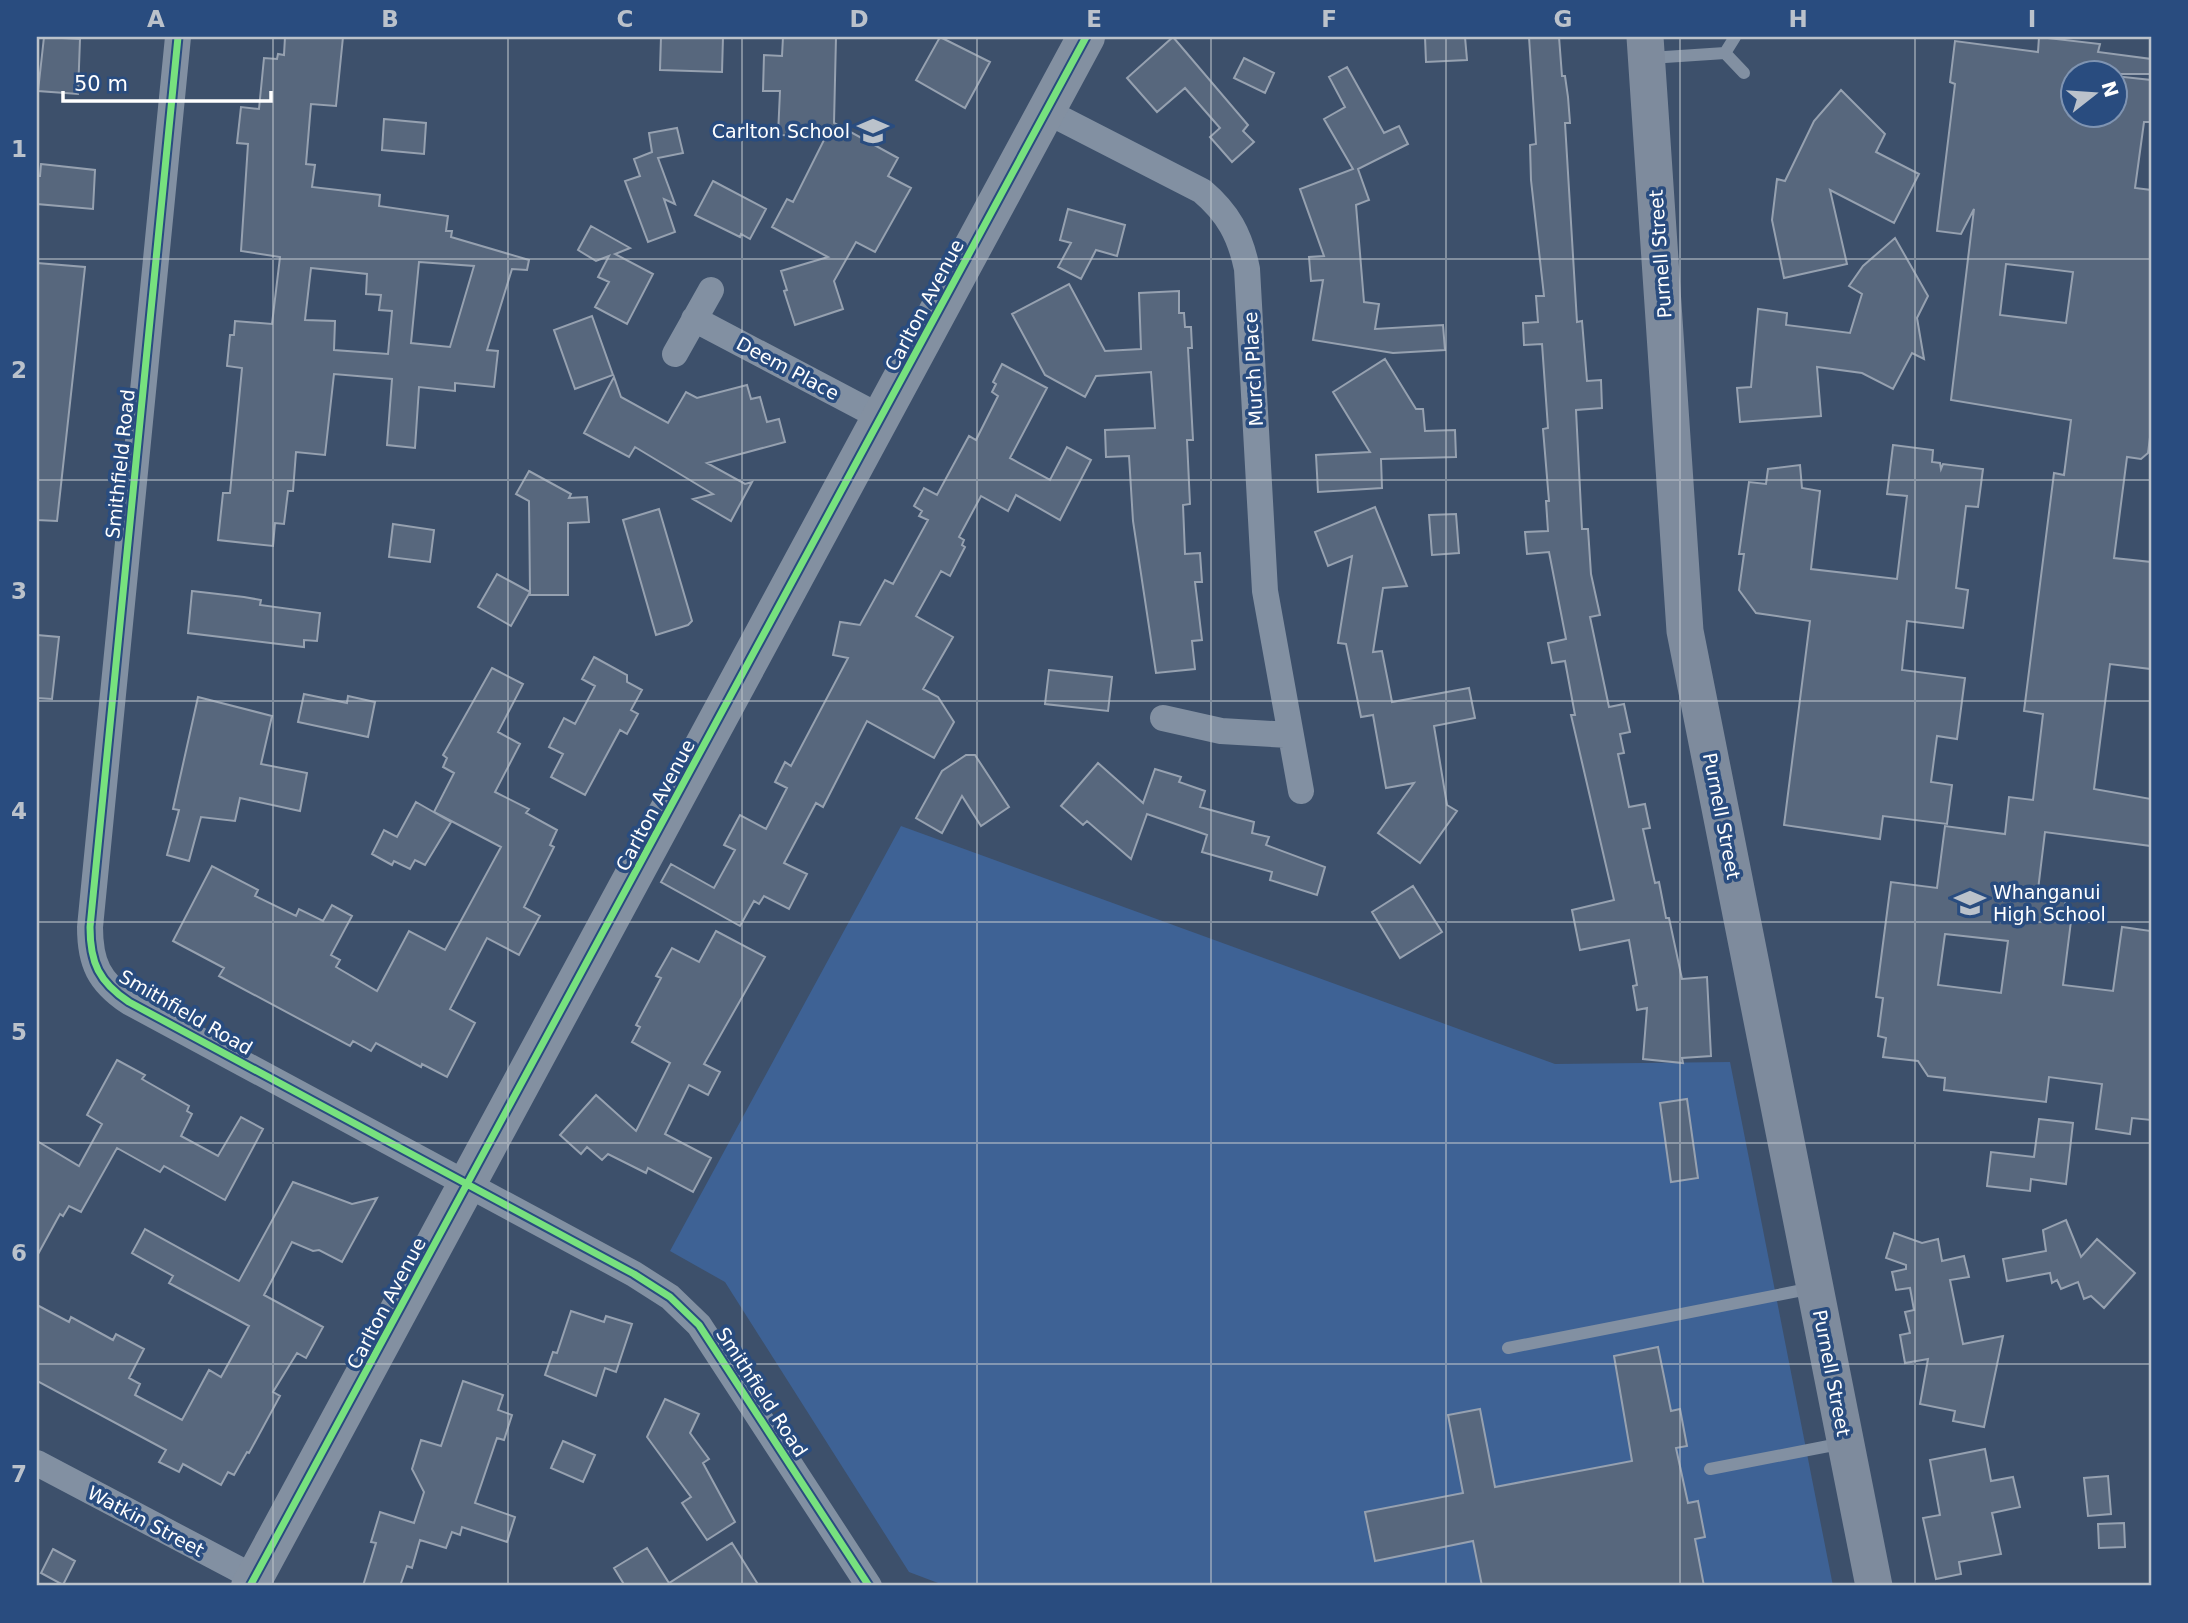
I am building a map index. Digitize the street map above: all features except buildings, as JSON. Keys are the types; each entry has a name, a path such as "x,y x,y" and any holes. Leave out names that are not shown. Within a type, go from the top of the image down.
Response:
{"highway":[{"name":"Carlton Avenue","path":"252,1582 1086,37"}],"main road":[{"name":"Purnell Street","path":"1646,48 1685,631 1874,1586"}],"street":[{"name":"Smithfield Road","path":"178,37 90,927 91,958 103,982 129,1002 634,1274 670,1297 699,1325 869,1586"},
{"name":"Murch Place","path":"1046,111 1202,191 1219,206 1234,226 1242,246 1247,268 1265,591 1301,791"},
{"path":"675,354 711,290"},
{"name":"Deem Place","path":"694,319 882,418"},
{"path":"1163,718 1221,732 1289,735"},
{"name":"Watkin Street","path":"37,1463 252,1582"}],"lane":[{"path":"1726,53 1735,37"},
{"path":"1646,48 1726,53 1744,73"},
{"path":"1508,1348 1816,1288"},
{"path":"1710,1469 1845,1443"}],"shaded area":[{"path":"901,826 1555,1064 1730,1062 1833,1586 946,1586 909,1572 725,1282 670,1251"}],"cycle path":[{"path":"178,37 90,927 92,951 98,970 110,987 129,1002 634,1274 670,1297 699,1325 869,1586"},
{"path":"250,1586 1086,37"}],"place":[{"name":"Carlton School","path":"873,131"},
{"name":"Whanganui High School","path":"1970,903"}]}
